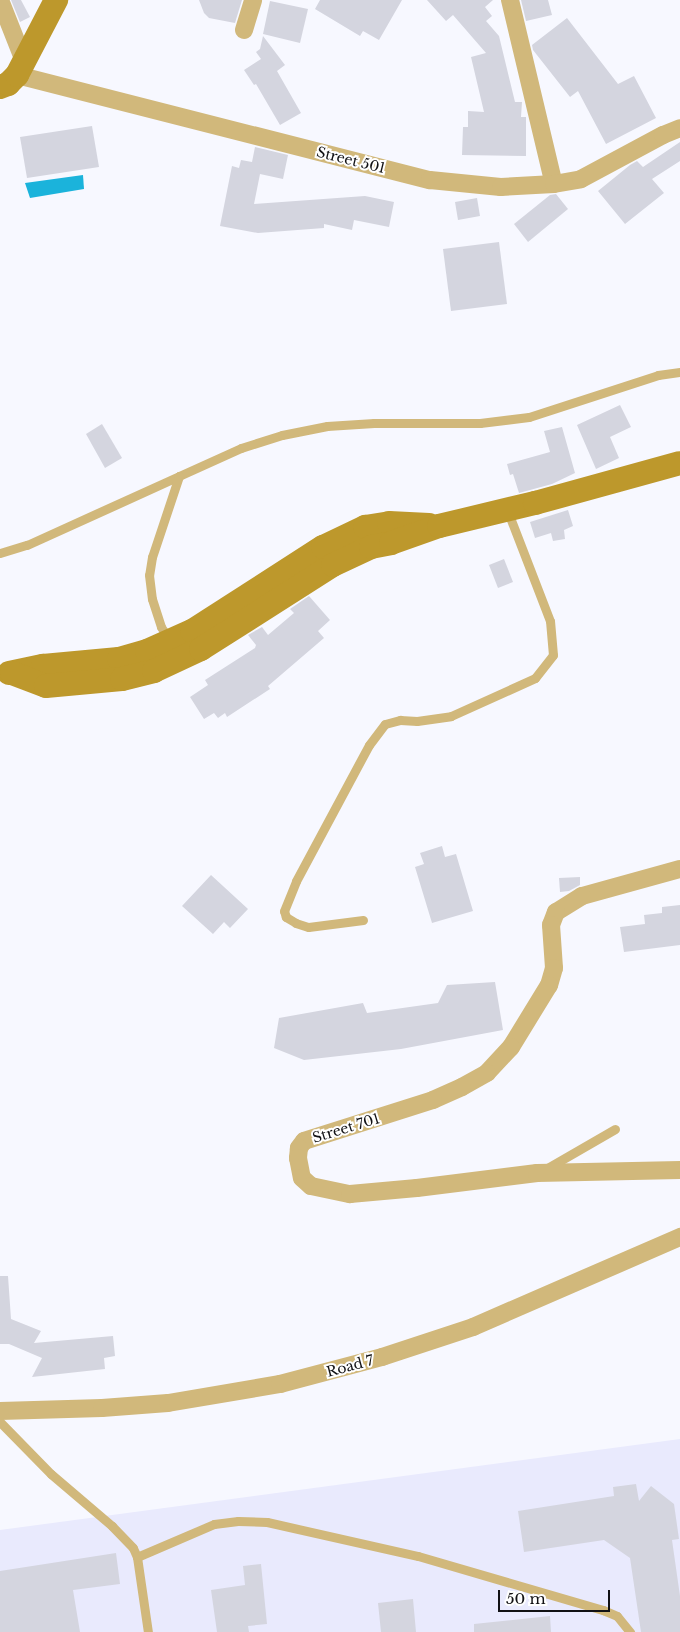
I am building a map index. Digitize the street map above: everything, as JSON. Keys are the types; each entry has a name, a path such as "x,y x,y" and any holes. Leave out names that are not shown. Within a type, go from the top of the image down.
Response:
{"street":[{"path":"0,0 14,74"},
{"path":"14,74 56,0"},
{"path":"244,30 253,0"},
{"path":"510,0 554,184"},
{"name":"Street 501","path":"14,74 430,180 501,187 554,184 582,179 663,135 680,128"},
{"path":"6,673 46,686 122,679 154,671 174,650 222,637 333,565 372,547 391,543 439,526 680,463"},
{"name":"Street 701","path":"680,869 582,896 556,912 551,925 554,968 549,985 511,1047 487,1073 433,1100 304,1141 299,1148 298,1158 302,1178 311,1186 350,1194 537,1173 680,1170"},
{"name":"Road 7","path":"0,1410 102,1408 168,1403 289,1382 382,1357 473,1327 680,1237"}],"lane":[{"path":"0,553 27,546 241,448 291,433 327,426 374,423 480,423 529,417 658,375 680,372"},
{"path":"174,650 162,627 152,599 149,575 152,557 179,476"},
{"path":"363,920 308,926 296,923 286,916 284,911 289,895 369,745 385,724 400,720 418,721 451,716 535,678 553,656 550,621 507,509"},
{"path":"537,1173 616,1129"},
{"path":"0,1422 51,1474 112,1526 133,1548 137,1557 148,1632"},
{"path":"137,1557 214,1524 238,1521 267,1522 418,1556 603,1610 617,1616 630,1632"}],"shaded area":[{"path":"680,1439 680,1632 0,1632 0,1530"}],"water":[{"path":"83,175 84,189 30,198 25,183"}],"building":[{"path":"11,0 21,0 30,17 20,22"},
{"path":"199,0 242,0 235,23 209,18 204,13"},
{"path":"320,0 402,0 379,40 363,31 360,36 315,9"},
{"path":"427,0 493,0 485,7 492,16 486,21 499,36 515,102 522,102 521,117 526,117 526,156 462,155 463,127 468,127 468,111 484,112 471,57 486,53 453,15 446,21"},
{"path":"521,0 548,0 552,15 526,21"},
{"path":"270,1 308,9 300,43 263,34"},
{"path":"567,18 618,84 634,76 656,118 606,144 578,91 570,97 533,50 532,45"},
{"path":"263,36 285,65 277,71 301,113 280,125 256,84 254,85 244,70 261,59 256,52 260,49"},
{"path":"92,126 99,167 27,178 20,137"},
{"path":"680,142 680,161 652,179 664,193 625,224 598,191 630,165 637,161 643,167"},
{"path":"255,147 288,155 283,179 260,174 254,204 365,196 394,202 389,227 354,220 352,230 324,224 324,228 258,233 220,226 232,166 239,168 241,160 252,162"},
{"path":"556,194 568,209 528,242 514,224 550,195"},
{"path":"477,198 480,216 458,220 455,202"},
{"path":"499,242 507,304 451,311 443,249"},
{"path":"620,405 631,427 610,437 619,458 596,469 577,425"},
{"path":"102,424 122,458 105,468 86,434"},
{"path":"562,427 575,473 552,484 519,493 513,474 510,475 507,464 550,452 544,431"},
{"path":"568,510 573,526 564,530 565,539 553,541 551,533 535,538 530,522"},
{"path":"504,559 513,582 498,588 489,565"},
{"path":"309,596 330,620 318,631 324,638 268,686 270,689 227,717 225,713 218,718 214,713 204,719 190,697 208,685 205,680 255,648 256,645 248,635 262,627 268,635 294,613 290,609"},
{"path":"442,846 445,857 456,854 473,911 432,923 415,867 424,864 420,853"},
{"path":"211,875 248,909 230,928 224,922 213,934 182,906"},
{"path":"580,877 580,885 569,891 560,892 559,878"},
{"path":"680,905 680,945 624,952 620,927 645,924 644,915 662,913 662,907"},
{"path":"495,982 503,1030 401,1049 304,1060 274,1048 279,1018 363,1003 367,1013 438,1003 447,985"},
{"path":"0,1276 8,1276 11,1319 41,1331 34,1343 113,1336 115,1356 104,1358 105,1369 32,1377 42,1358 9,1344 0,1344"},
{"path":"636,1484 639,1501 651,1486 674,1504 679,1539 672,1540 680,1596 680,1632 641,1632 630,1558 604,1540 524,1552 518,1511 614,1496 613,1487"},
{"path":"116,1553 120,1584 73,1590 80,1632 0,1632 0,1571"},
{"path":"261,1564 267,1624 248,1626 249,1632 217,1632 211,1590 245,1585 243,1566"},
{"path":"413,1599 416,1632 381,1632 378,1603"},
{"path":"550,1616 551,1632 474,1632 474,1624"}]}
